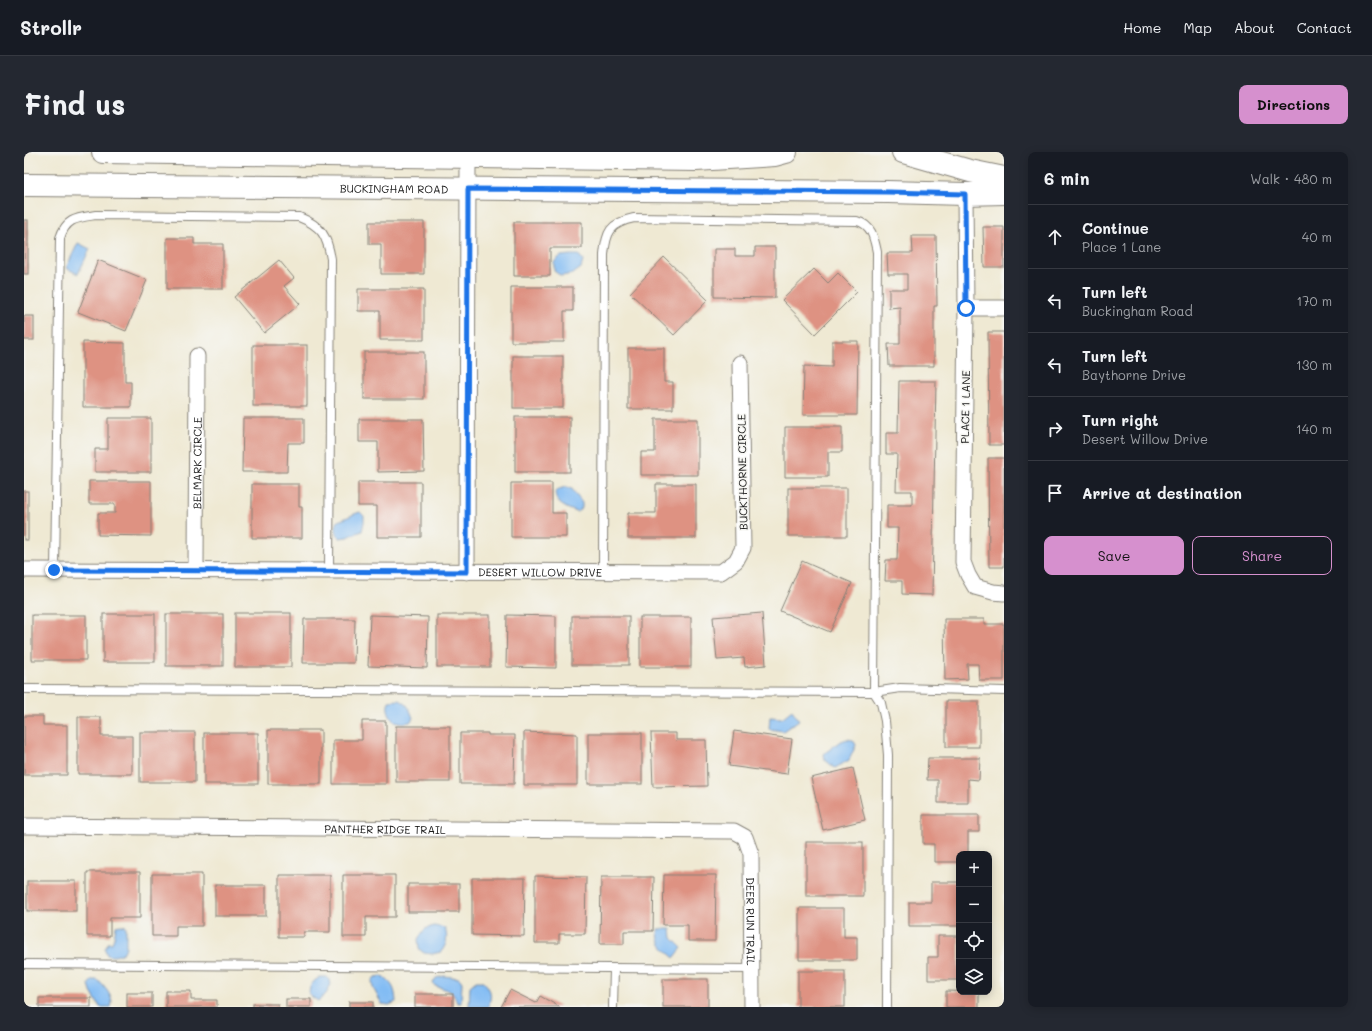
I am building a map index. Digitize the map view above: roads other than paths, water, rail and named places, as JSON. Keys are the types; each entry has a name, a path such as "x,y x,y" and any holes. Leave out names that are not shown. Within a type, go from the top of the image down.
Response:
{"street":[{"path":"103,152 460,155 696,160 769,156 786,152"},
{"path":"696,160 717,152"},
{"path":"903,152 970,171 1004,178"},
{"path":"460,155 468,189 467,572"},
{"name":"BUCKINGHAM ROAD","path":"24,185 888,192 965,194 1004,193"},
{"name":"PLACE 1 LANE","path":"965,194 966,308 963,562 975,587 992,592 1004,593"},
{"path":"966,308 1004,308"},
{"name":"BELMARK CIRCLE","path":"196,570 197,356"},
{"name":"BUCKTHORNE CIRCLE","path":"721,572 736,561 743,548 740,363"},
{"name":"DESERT WILLOW DRIVE","path":"24,570 603,573 721,572"},
{"name":"PANTHER RIDGE TRAIL","path":"24,826 706,830 734,831 745,836"},
{"name":"DEER RUN TRAIL","path":"745,836 751,854 752,1007"}],"lane":[{"path":"54,570 60,238 63,229 69,221 96,214 299,218 312,222 326,238 331,259 329,571"},
{"path":"603,573 604,254 605,240 609,231 622,220 634,218 856,221 862,222 868,226 873,234 877,252 874,692 881,704 885,721 888,755 887,1007"},
{"path":"24,688 874,692 900,688 1004,690"},
{"path":"24,964 752,969"},
{"path":"614,969 614,1007"}],"water":[{"path":"78,243 90,249 78,274 66,268"},
{"path":"579,255 583,261 581,268 573,274 561,276 554,271 554,262 561,256"},
{"path":"565,487 572,489 582,503 582,508 577,512 565,507 556,498 557,490"},
{"path":"360,512 364,516 362,531 340,538 336,530 338,521"},
{"path":"399,700 405,703 410,710 413,718 410,722 405,723 394,721 389,714 389,701"},
{"path":"792,710 799,720 783,731 769,729 770,717 782,718"},
{"path":"847,739 853,740 856,745 849,760 835,768 825,760 824,754 839,742"},
{"path":"116,926 126,926 126,947 124,952 116,956 107,955 105,949 108,943 112,943"},
{"path":"434,926 445,928 447,938 446,944 441,952 432,954 424,953 419,949 418,939 425,929"},
{"path":"658,929 671,929 672,938 682,948 674,958 666,951 660,942"},
{"path":"382,976 389,981 395,993 396,1002 389,1005 382,1004 373,988 372,981 375,977"},
{"path":"444,976 459,978 462,982 461,1003 457,1003 454,995 449,991 435,986 433,983 436,978"},
{"path":"320,977 327,977 331,984 326,994 318,1001 309,995 309,992 312,984"},
{"path":"92,980 98,980 108,992 112,1000 111,1007 100,1007 91,992 89,984"},
{"path":"476,981 483,981 490,990 491,996 488,1007 469,1007 470,986"}]}
